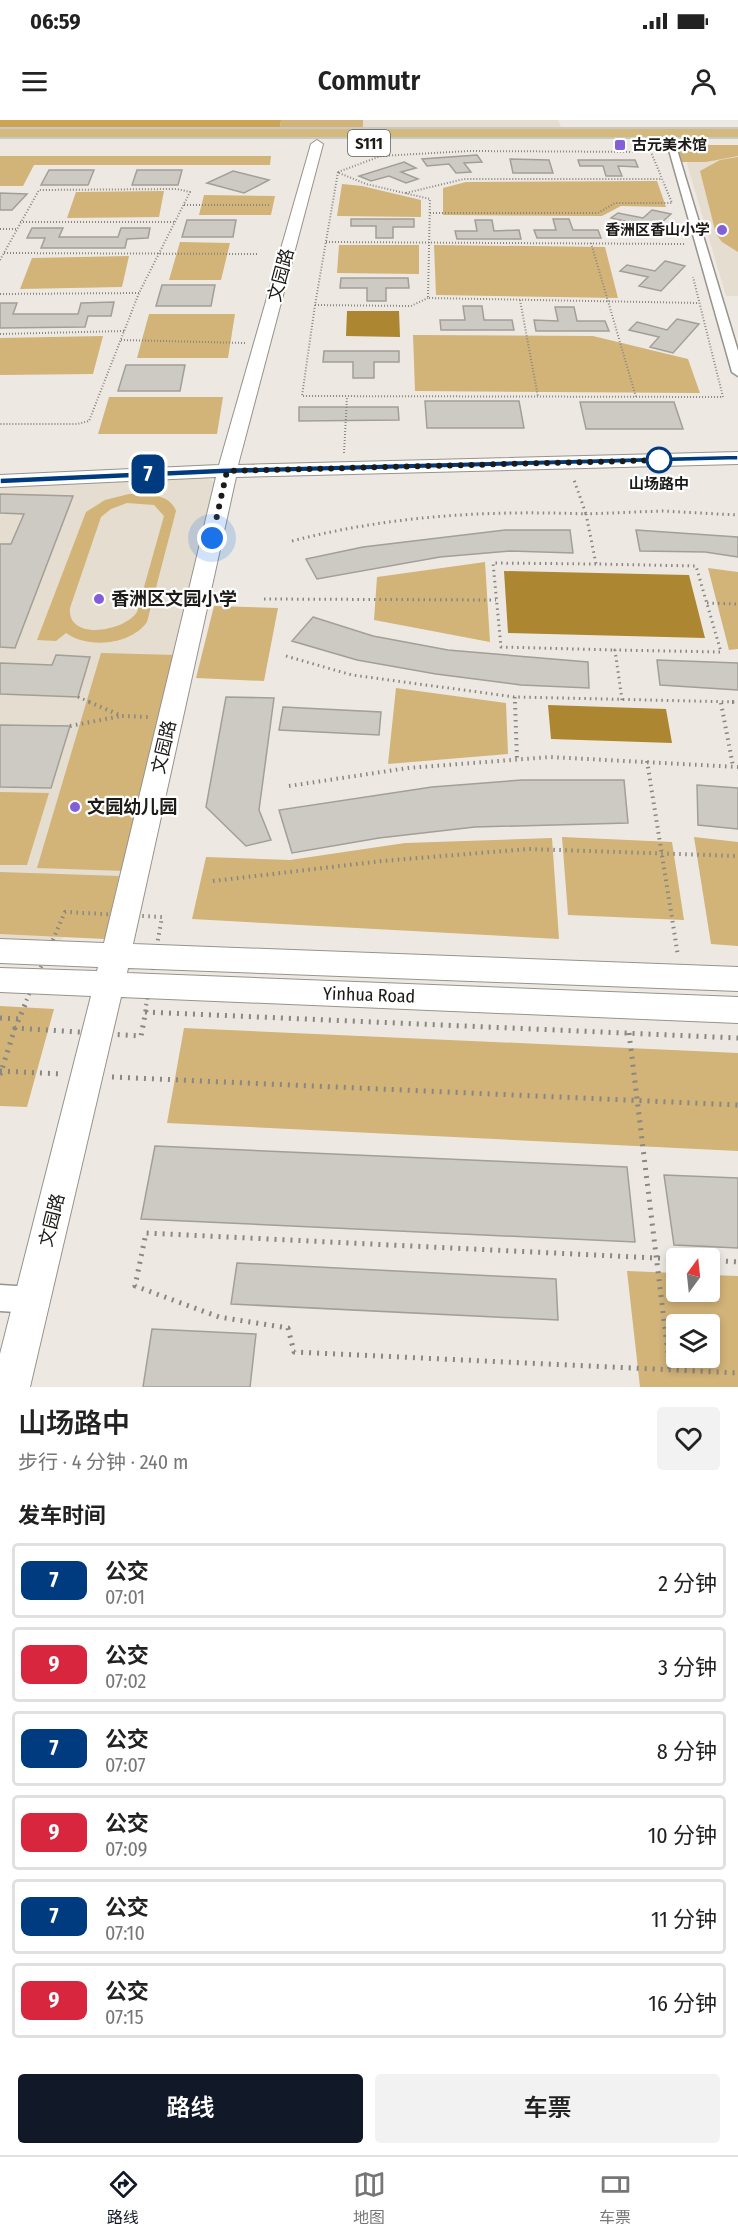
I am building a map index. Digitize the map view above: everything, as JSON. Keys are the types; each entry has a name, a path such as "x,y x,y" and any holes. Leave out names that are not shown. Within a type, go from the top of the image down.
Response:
{"main road":[{"name":"S111","path":"0,133 738,133"},
{"name":"S111","path":"0,143 738,143"}],"street":[{"path":"671,143 738,372"},
{"name":"文园路","path":"11,1387 112,970 227,471 317,144"},
{"path":"0,481 227,471 738,458"},
{"name":"Yinhua Road","path":"0,951 112,970 627,1020 738,1010"},
{"name":"Yinhua Road","path":"0,980 112,970 738,979"},
{"path":"0,1298 32,1300"}],"path":[{"path":"338,172 381,156 469,151 651,152 674,208"},
{"path":"338,172 366,184 430,199 428,298"},
{"path":"338,172 302,396 723,397 692,274"},
{"path":"406,193 464,179 662,179"},
{"path":"0,260 36,192 43,189 183,189 190,192 139,293 90,419 86,423 0,424"},
{"path":"430,213 598,213 615,203 672,203"},
{"path":"184,205 271,206"},
{"path":"20,222 176,222"},
{"path":"0,229 17,229"},
{"path":"681,234 687,254"},
{"path":"326,242 684,244"},
{"path":"591,243 636,397"},
{"path":"4,253 257,254"},
{"path":"0,294 139,293"},
{"path":"315,305 411,306 428,298 699,303"},
{"path":"520,300 537,397"},
{"path":"0,334 124,331"},
{"path":"121,340 262,343"},
{"path":"343,468 347,397"},
{"path":"571,473 586,514 596,564"},
{"path":"292,541 315,534 388,522 461,514 532,512 586,514 633,510 738,515"},
{"path":"492,563 596,564 696,566 721,652 501,647 492,563"},
{"path":"264,599 496,600"},
{"path":"707,603 738,604"},
{"path":"615,650 622,700"},
{"path":"286,656 352,675 514,697 738,702"},
{"path":"78,697 122,716"},
{"path":"514,697 517,759"},
{"path":"289,786 408,768 550,757 736,766 721,703"},
{"path":"70,726 122,716 171,717"},
{"path":"647,761 681,977"},
{"path":"213,881 382,861 528,849 738,856"},
{"path":"145,1012 627,1020 738,1038"},
{"path":"0,1018 20,1019"},
{"path":"627,1020 670,1370"},
{"path":"15,1028 0,1073 738,1105"},
{"path":"666,1258 146,1233 135,1286 219,1317 288,1328 294,1352 738,1373"},
{"path":"720,1261 738,1262"}],"shaded area":[{"path":"0,120 281,120 279,133 0,133"},
{"path":"281,120 363,120 363,133 279,133"},
{"path":"363,120 558,120 564,134 363,133"},
{"path":"676,145 738,145 738,156 706,162 681,162"},
{"name":"香洲区香山小学","path":"738,149 738,296 726,296 687,164 691,155"},
{"path":"0,156 271,156 270,165 34,165 23,186 0,186"},
{"path":"738,157 738,252 722,242 716,234 700,171 720,160"},
{"path":"657,181 666,207 621,206 602,216 443,215 443,188 466,182"},
{"path":"342,184 362,186 421,200 421,217 337,216"},
{"path":"164,191 159,217 67,218 76,192"},
{"path":"204,195 275,196 271,215 199,215"},
{"path":"180,242 230,243 221,280 169,280"},
{"path":"339,245 419,245 419,274 337,273"},
{"path":"434,245 605,247 618,298 436,295"},
{"path":"129,256 122,287 20,289 32,258"},
{"path":"347,311 399,311 400,337 346,336"},
{"path":"149,314 235,314 228,358 137,358"},
{"path":"413,335 593,336 688,359 700,393 415,391"},
{"path":"103,336 93,374 0,375 0,338"},
{"path":"109,397 223,397 217,434 98,434"},
{"path":"195,472 223,486 130,896 40,953 0,951 0,481"},
{"path":"129,494 156,496 168,501 176,511 147,622 131,636 109,642 86,641 66,633 56,641 37,640 86,512 105,500","holes":["127,503 154,505 164,516 137,612 130,619 109,628 86,629 77,625 71,618 70,608 101,517 111,509"]},
{"path":"485,562 490,642 374,620 377,577"},
{"path":"708,568 738,572 738,649 729,650"},
{"path":"504,571 689,575 705,638 508,633"},
{"path":"214,606 278,608 264,681 196,678"},
{"path":"101,653 176,655 126,871 37,868"},
{"path":"396,688 506,703 508,754 388,764"},
{"path":"548,705 666,709 672,743 551,739"},
{"path":"0,792 49,793 27,865 0,865"},
{"path":"562,837 672,842 684,920 568,915"},
{"path":"694,837 738,842 738,946 711,944"},
{"path":"552,838 559,939 192,919 206,857 290,860 405,843"},
{"path":"0,872 119,876 105,939 0,934"},
{"path":"0,1006 54,1009 27,1107 0,1106"},
{"path":"184,1028 738,1053 738,1151 167,1123"},
{"path":"627,1271 666,1273 666,1302 720,1302 720,1275 738,1276 738,1387 640,1387"}],"building":[{"path":"477,155 482,162 464,163 471,172 456,173 449,164 427,166 422,159"},
{"path":"510,159 549,160 553,173 513,173"},
{"path":"578,160 635,160 638,167 618,166 622,176 606,176 603,166 580,166"},
{"path":"404,162 416,168 401,172 418,179 406,183 389,176 371,181 359,176"},
{"path":"49,170 94,170 88,185 41,185"},
{"path":"137,170 182,170 178,185 132,185"},
{"path":"233,171 269,180 244,193 207,183"},
{"path":"0,193 27,194 12,210 0,210"},
{"path":"652,210 671,214 648,235 629,231 637,224 611,218 618,213 643,218"},
{"path":"351,219 414,219 414,227 393,227 393,238 376,238 376,226 351,226"},
{"path":"553,219 569,219 573,230 598,230 601,238 537,238 534,230 556,230"},
{"path":"187,220 236,220 233,237 182,237"},
{"path":"475,220 492,220 494,231 519,230 521,239 457,239 455,231 477,231"},
{"path":"32,228 63,228 59,237 118,237 121,228 150,228 148,238 127,239 125,248 41,248 45,238 27,238"},
{"path":"665,261 685,266 661,291 639,286 648,277 620,271 627,265 655,271"},
{"path":"341,278 408,278 409,288 386,288 386,301 367,301 367,288 340,288"},
{"path":"162,285 215,285 211,306 156,306"},
{"path":"114,302 111,316 88,316 85,327 0,328 0,303 17,303 13,314 78,314 81,303"},
{"path":"463,306 482,306 484,320 512,320 514,330 441,330 440,320 465,320"},
{"path":"555,307 574,307 577,321 605,321 609,331 536,331 534,320 558,321"},
{"path":"677,319 699,324 673,353 650,347 659,337 629,330 637,322 667,330"},
{"path":"324,351 399,351 399,362 374,362 374,378 353,378 353,362 323,362"},
{"path":"126,365 185,365 180,391 118,391"},
{"path":"425,401 519,401 524,428 427,428"},
{"path":"580,402 674,402 683,429 586,429"},
{"path":"299,407 398,407 399,420 299,421"},
{"path":"0,494 73,496 15,648 0,647 0,544 11,544 24,514 0,513"},
{"path":"505,530 570,530 573,553 510,551 440,557 317,579 306,559 363,547"},
{"path":"636,530 738,537 738,557 705,552 640,551"},
{"path":"313,617 373,636 448,650 588,662 589,688 521,685 436,674 357,660 292,641"},
{"path":"56,655 90,657 78,697 0,694 0,663 52,665"},
{"path":"657,660 738,663 738,690 660,685"},
{"path":"226,697 274,698 259,810 271,840 246,846 206,807"},
{"path":"283,707 381,712 379,735 279,730"},
{"path":"0,725 70,726 51,788 0,787"},
{"path":"522,780 624,780 628,823 475,827 379,838 292,853 279,810 432,787"},
{"path":"697,785 738,788 738,829 698,825"},
{"path":"155,1146 627,1167 635,1242 141,1219"},
{"path":"664,1175 738,1178 738,1248 674,1245"},
{"path":"237,1263 556,1279 558,1320 231,1304"},
{"path":"152,1329 256,1334 250,1387 143,1387"}],"bus line":[{"name":"7","path":"0,481 220,471 738,458"}],"place":[{"name":"古元美术馆","path":"620,145"},
{"name":"香洲区香山小学","path":"722,230"},
{"name":"山场路中","path":"659,460"},
{"name":"香洲区文园小学","path":"99,599"},
{"name":"文园幼儿园","path":"75,807"}],"route":[{"path":"212,538 227,471 668,460 659,460"}]}
